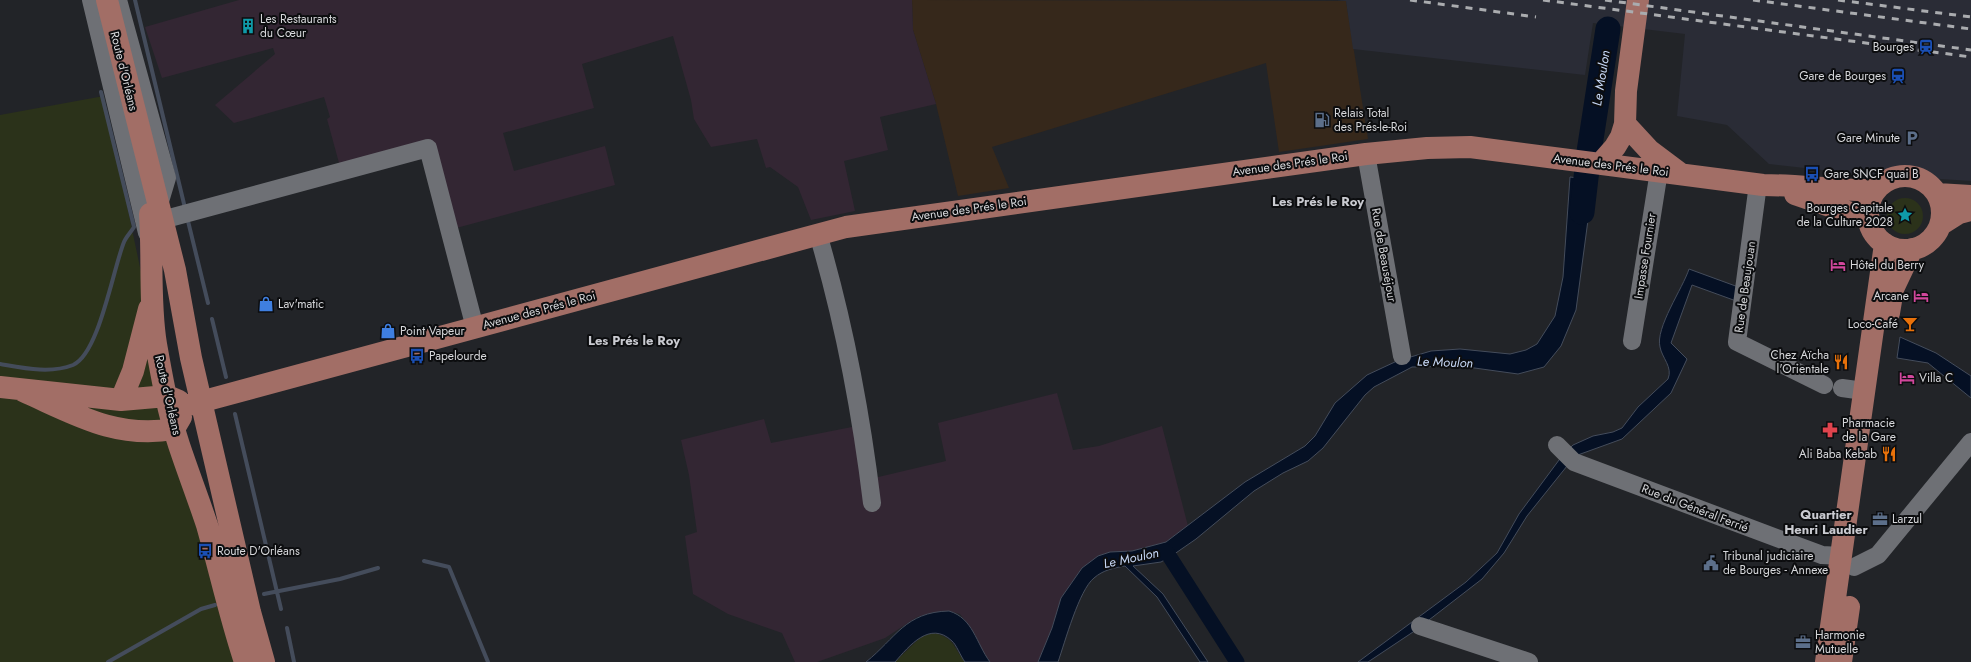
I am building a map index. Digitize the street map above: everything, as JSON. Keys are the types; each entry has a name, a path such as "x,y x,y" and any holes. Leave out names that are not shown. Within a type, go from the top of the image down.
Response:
{"main road":[{"name":"Route d'Orléans","path":"107,0 147,165 175,270 191,358 196,404 210,439 240,615 245,662"},
{"path":"1600,164 1611,152 1623,131 1626,91 1638,0"},
{"path":"1623,131 1651,170"},
{"path":"1623,131 1682,174"},
{"name":"Avenue des Prés le Roi","path":"196,404 846,227 1366,154 1427,148 1470,147 1760,184 1793,190 1876,190"},
{"name":"Route d'Orléans","path":"147,165 153,256 152,299 156,343 174,429 207,526 240,615 236,662"},
{"path":"1910,176 1926,182 1937,194 1941,204 1942,215 1940,225 1930,240 1912,249 1897,249 1885,244 1876,237 1864,218 1876,190 1883,183 1892,178 1910,176"},
{"name":"Avenue des Prés le Roi","path":"1793,190 1864,218"},
{"path":"1937,194 1971,196"},
{"path":"1940,225 1959,213 1971,210"},
{"path":"1842,662 1848,561 1864,391 1885,244"},
{"path":"1826,662 1848,561 1893,289 1912,249"},
{"name":"Route d'Orléans","path":"153,256 172,369 178,386 196,404"},
{"path":"121,400 133,372 141,335 152,299"},
{"path":"0,387 23,391 121,400 167,396 196,404 174,429 161,431 129,431 108,427 23,391"},
{"path":"240,615 254,662"},
{"path":"240,615 264,662"}],"street":[{"path":"91,0 153,256"},
{"path":"118,0 167,178 160,214 428,148 475,328"},
{"name":"Rue de Beauséjour","path":"1366,154 1402,356"},
{"name":"Impasse Fournier","path":"1632,342 1651,170"},
{"name":"Rue de Beaujouan","path":"1760,184 1737,342 1824,385"},
{"path":"818,234 844,330 857,393 872,503"},
{"path":"1842,388 1864,391"},
{"path":"1848,561 1878,555 1971,442"},
{"name":"Rue du Général Ferrié","path":"1564,452 1822,555 1848,561"},
{"path":"1420,626 1516,660"}],"shaded area":[{"path":"239,0 912,0 913,30 936,104 880,117 888,150 844,161 855,211 811,220 798,187 770,167 766,168 757,139 711,147 694,119 691,100 673,36 582,64 594,108 503,133 514,171 605,146 615,185 449,230 429,151 342,174 327,119 330,117 324,97 234,123 215,105 275,54 273,48 162,78 145,27"},
{"path":"912,0 1346,1 1368,139 1279,152 1266,63 992,147 1009,188 958,196 936,104 913,30"},
{"path":"1337,0 1971,0 1971,181 1850,173 1769,164 1727,125 1677,116 1685,34 1593,23 1585,75 1353,49 1346,1"},
{"path":"1057,393 1073,450 1099,446 1162,426 1188,526 1166,542 1132,551 1110,552 1082,568 1061,598 1052,628 1038,662 990,662 981,649 974,633 960,614 949,611 935,612 917,617 885,638 817,662 795,662 782,633 728,614 693,594 685,536 697,532 689,475 681,440 764,419 771,443 862,425 870,479 946,461 938,423"}],"green space":[{"path":"104,96 174,429 243,662 0,662 0,115"},
{"name":"Bourges Capitale de la Culture 2028","path":"1909,198 1918,203 1922,209 1922,223 1918,229 1909,234 1901,234 1892,229 1888,223 1887,212 1892,203 1898,199"},
{"path":"931,632 949,640 965,662 895,662 921,637"}],"water":[{"path":"1570,177 1596,180 1590,205 1576,310 1561,346 1544,367 1518,374 1460,366 1412,367 1374,387 1365,395 1323,448 1308,461 1283,473 1254,491 1196,539 1170,557 1161,562 1133,566 1163,594 1208,662 1200,662 1157,597 1125,566 1105,571 1097,575 1088,584 1078,605 1058,662 1038,662 1052,628 1061,598 1082,568 1098,556 1110,552 1132,551 1166,542 1245,482 1305,446 1315,436 1335,403 1367,375 1397,361 1431,351 1460,349 1510,354 1526,350 1537,344 1555,316 1563,277"},
{"path":"1689,269 1741,288 1739,302 1692,285 1671,343 1687,359 1671,393 1622,439 1575,456 1527,516 1504,553 1482,579 1416,630 1368,662 1358,662 1466,582 1497,553 1519,514 1562,456 1573,445 1593,436 1613,432 1622,428 1638,407 1668,379 1669,370 1661,351 1660,339 1665,319"},
{"path":"1900,337 1936,353 1971,376 1971,398 1928,363 1897,358"},
{"path":"949,611 957,614 969,625 990,662 965,662 952,641 944,635 936,633 928,634 920,638 913,643 895,662 866,662 911,621 934,612"}],"waterway":[{"path":"135,0 185,208"},
{"name":"Le Moulon","path":"1582,212 1589,152 1608,29"},
{"path":"0,364 46,370 64,368 73,365 82,358 98,328 124,242 134,227 101,92"},
{"path":"187,217 208,303"},
{"path":"212,319 226,377"},
{"path":"235,414 281,609"},
{"path":"1166,551 1237,662"},
{"path":"424,561 449,567 488,662"},
{"path":"264,594 340,579 378,568"},
{"path":"108,662 201,609 215,605"},
{"path":"287,628 294,662"}],"railway":[{"path":"1410,0 1536,17"},
{"path":"1543,0 1971,57"},
{"path":"1605,0 1971,50"},
{"path":"1753,0 1971,29"},
{"path":"1838,0 1971,17"}],"place":[{"name":"Les Restaurants du Cœur","path":"248,26"},
{"name":"Bourges","path":"1926,47"},
{"name":"Gare de Bourges","path":"1898,76"},
{"name":"Relais Total des Prés-le-Roi","path":"1322,120"},
{"name":"Gare Minute","path":"1912,138"},
{"name":"Gare SNCF quai B","path":"1812,174"},
{"name":"Bourges Capitale de la Culture 2028","path":"1905,215"},
{"name":"Hôtel du Berry","path":"1838,265"},
{"name":"Arcane","path":"1921,296"},
{"name":"Lav'matic","path":"266,304"},
{"name":"Loco-Café","path":"1910,324"},
{"name":"Point Vapeur","path":"388,331"},
{"name":"Papelourde","path":"417,356"},
{"name":"Chez Aïcha l'Orientale","path":"1841,362"},
{"name":"Villa C","path":"1907,378"},
{"name":"Pharmacie de la Gare","path":"1830,430"},
{"name":"Ali Baba Kebab","path":"1889,454"},
{"name":"Larzul","path":"1880,519"},
{"name":"Route D'Orléans","path":"205,551"},
{"name":"Tribunal judiciaire de Bourges - Annexe","path":"1711,563"},
{"name":"Harmonie Mutuelle","path":"1803,642"}],"district":[{"name":"Les Prés le Roy","path":"1318,201"},
{"name":"Les Prés le Roy","path":"634,340"},
{"name":"Quartier Henri Laudier","path":"1826,522"}]}
